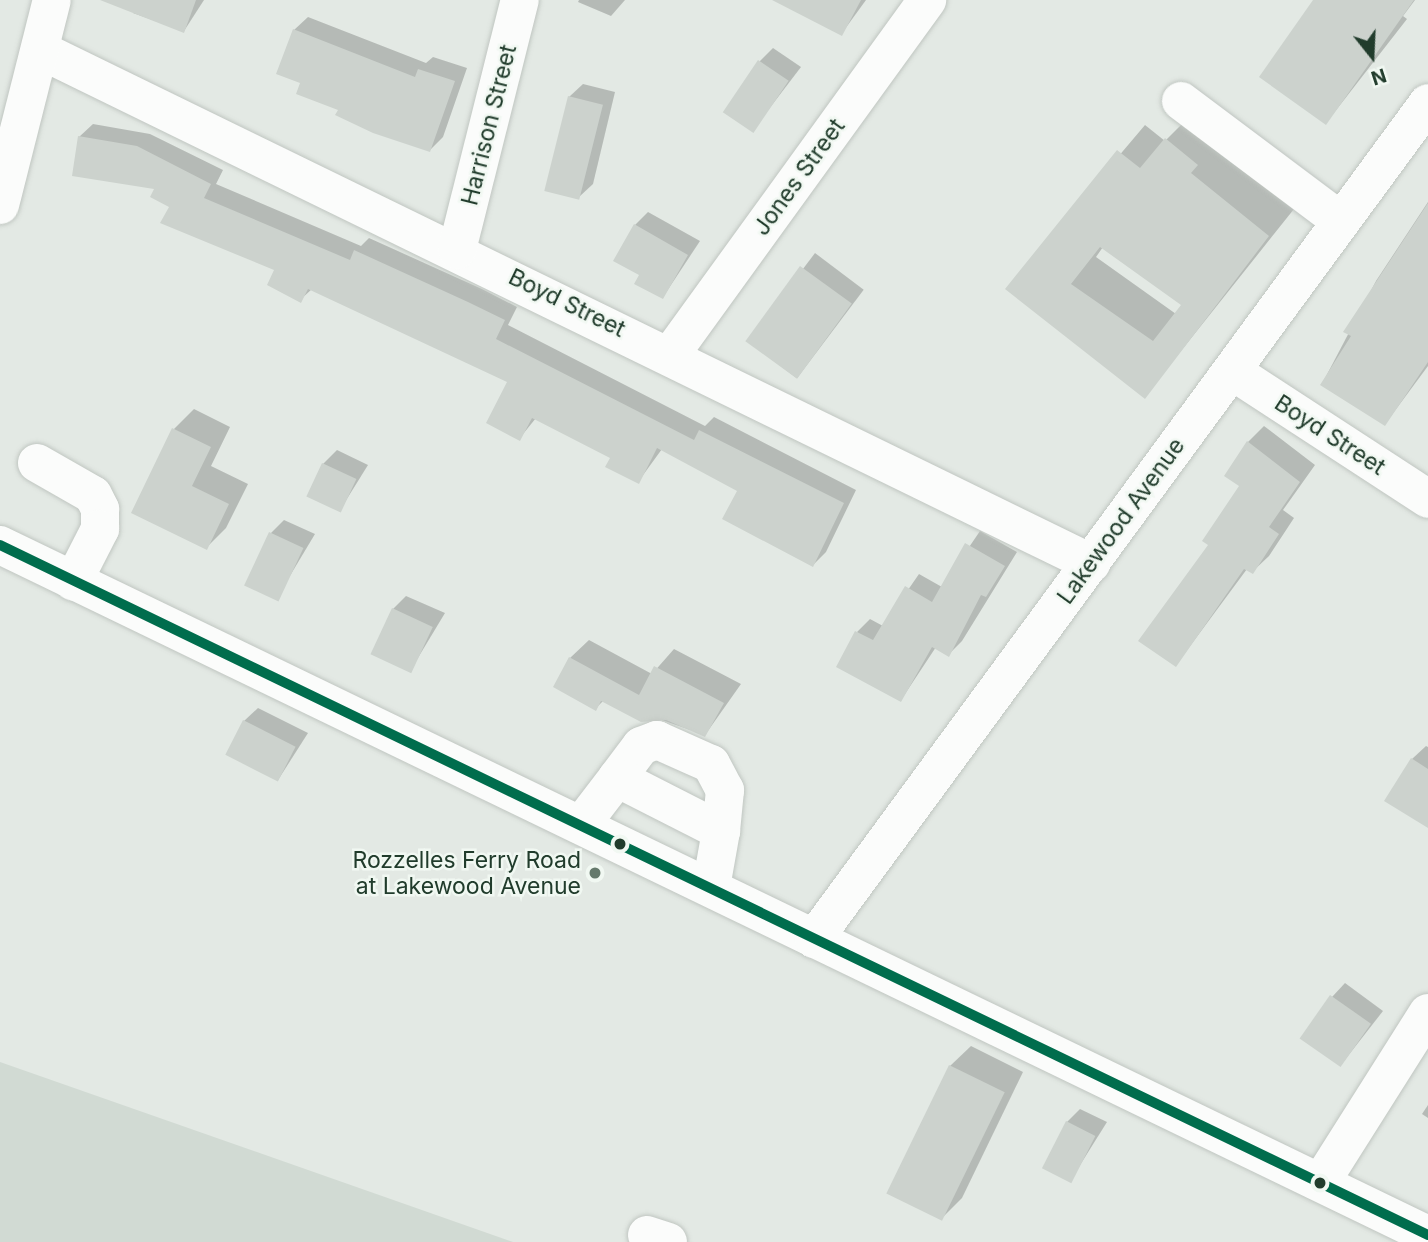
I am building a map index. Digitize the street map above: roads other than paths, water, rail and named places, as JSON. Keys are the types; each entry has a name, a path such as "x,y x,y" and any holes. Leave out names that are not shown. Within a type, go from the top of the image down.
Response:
{"street":[{"path":"0,205 52,0"},
{"name":"Harrison Street","path":"457,250 520,0"},
{"name":"Jones Street","path":"671,354 927,0"},
{"name":"Boyd Street","path":"40,50 671,354 1091,563"},
{"path":"1181,101 1342,221"},
{"name":"Lakewood Avenue","path":"814,939 1428,103"},
{"name":"Boyd Street","path":"1232,371 1428,499"},
{"path":"37,463 93,495 100,509 100,529 73,582"},
{"path":"0,545 1428,1235"},
{"path":"581,825 640,746 657,740 711,764 725,790 711,887"},
{"path":"617,778 721,831"},
{"path":"1321,1182 1428,1013"}],"place":[{"name":"Rozzelles Ferry Road at Lakewood Avenue","path":"595,873"}]}
